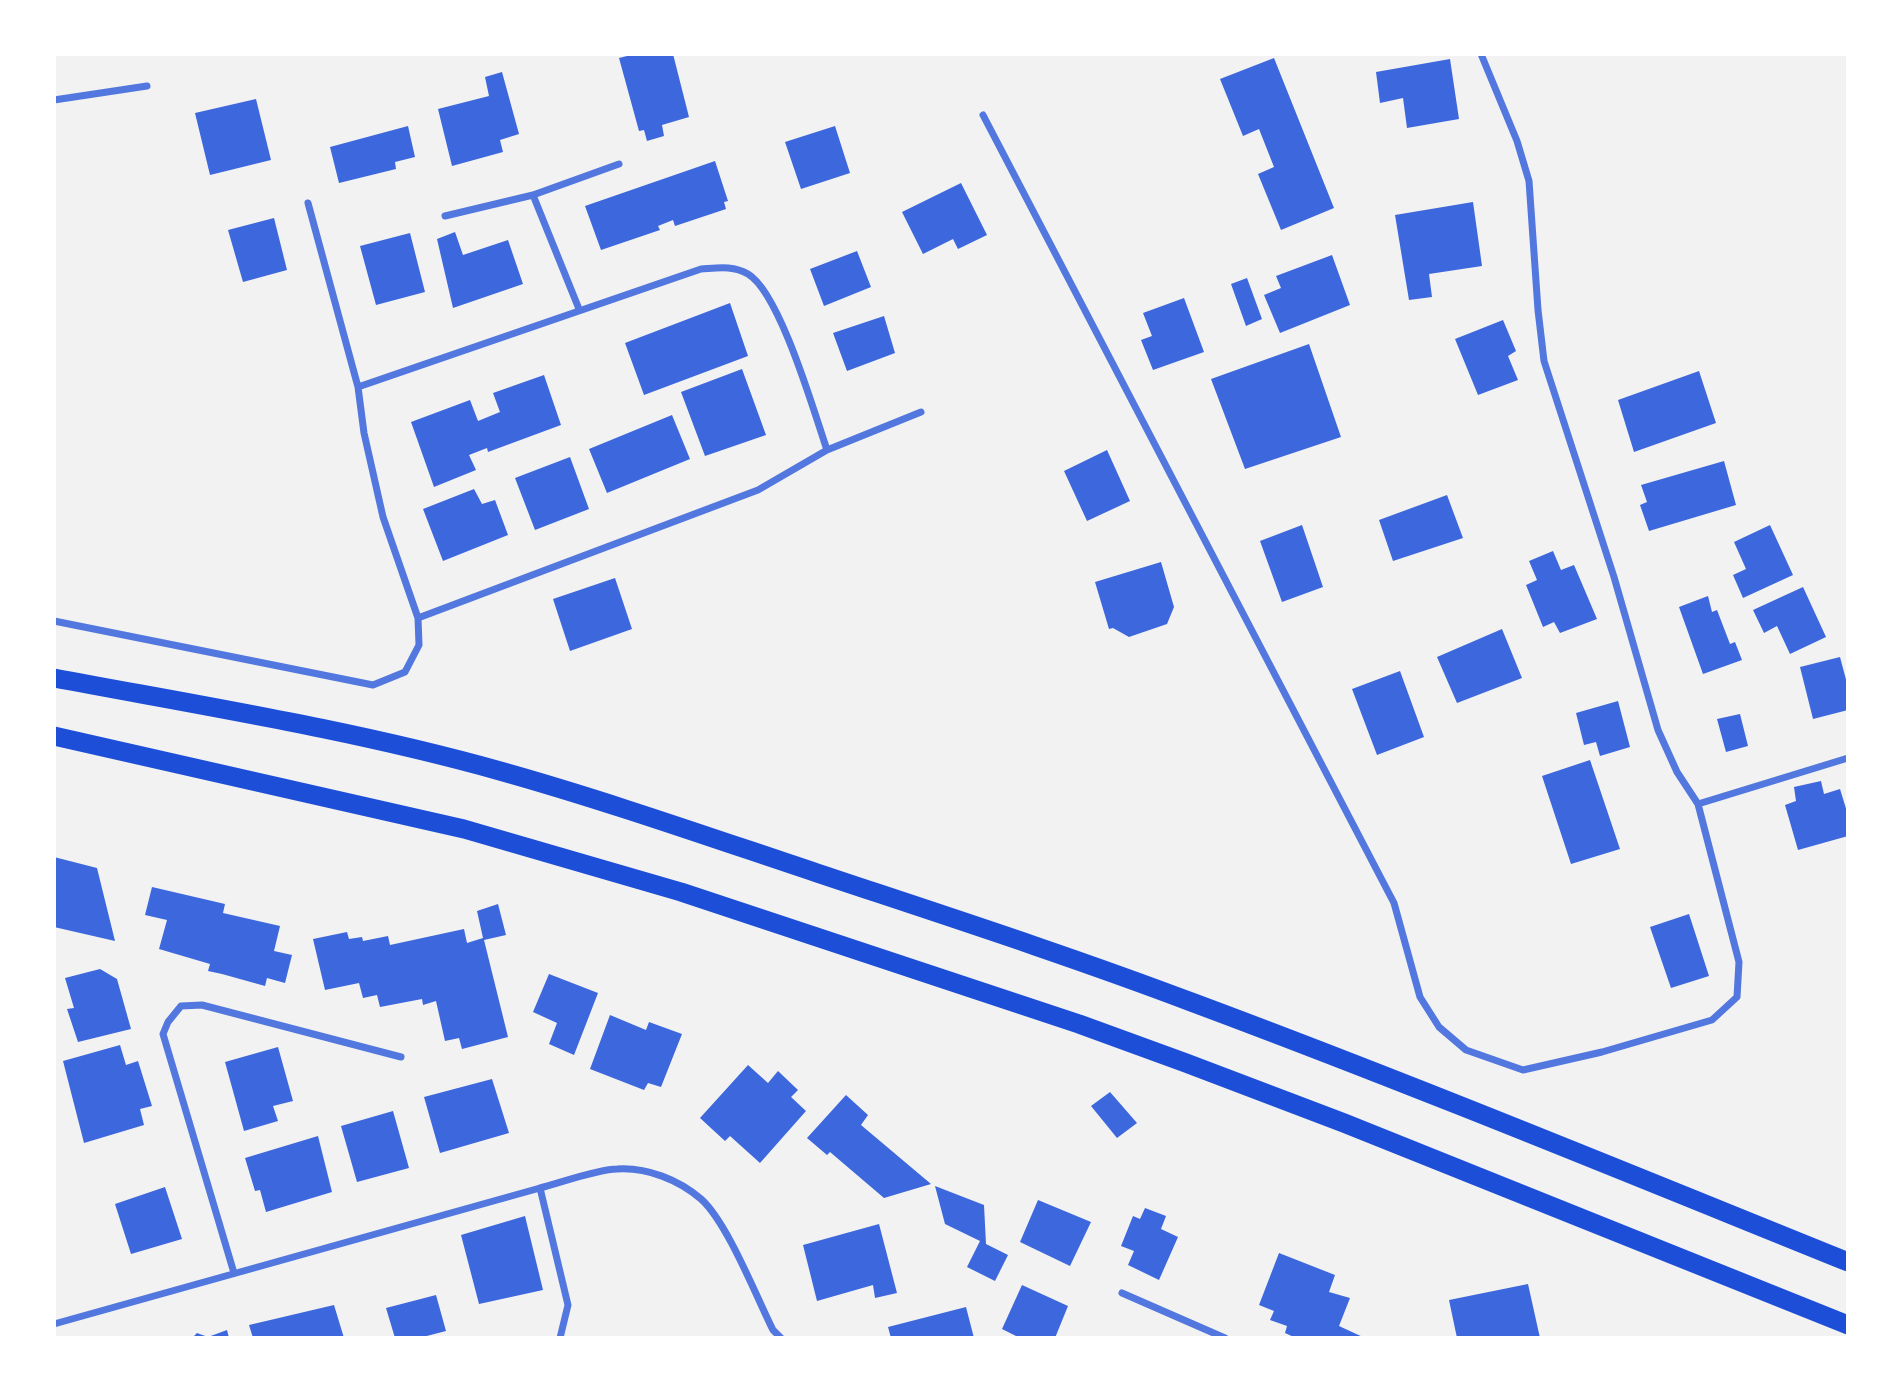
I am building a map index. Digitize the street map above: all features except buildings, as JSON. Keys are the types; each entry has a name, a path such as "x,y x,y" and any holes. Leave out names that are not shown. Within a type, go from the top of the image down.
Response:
{"highway":[{"path":"54,678 421,750 502,771 663,821 997,933 1191,1002 1503,1123 1848,1262"},
{"path":"54,736 464,829 681,892 1079,1024 1186,1063 1344,1123 1848,1325"}],"street":[{"path":"983,115 1394,903 1420,997 1439,1027 1466,1050 1523,1070 1602,1052 1712,1020 1737,998 1739,962 1698,804 1678,772 1658,730 1614,577 1544,361 1529,181 1517,141 1481,54"},
{"path":"54,100 147,86"},
{"path":"446,216 533,195 619,164"},
{"path":"533,195 579,309"},
{"path":"54,621 373,685 405,672 419,645 418,618 383,517 364,433 358,387 308,203"},
{"path":"358,387 701,269 730,267 750,275 769,299 788,336 827,450"},
{"path":"418,618 758,490 827,450 921,412"},
{"path":"1698,804 1848,758"},
{"path":"234,1273 163,1034 181,1006 202,1005 401,1057"},
{"path":"54,1324 617,1168 649,1172 671,1179 701,1199 720,1223 780,1338"},
{"path":"540,1188 568,1305 560,1338"},
{"path":"1122,1293 1225,1338"}]}
